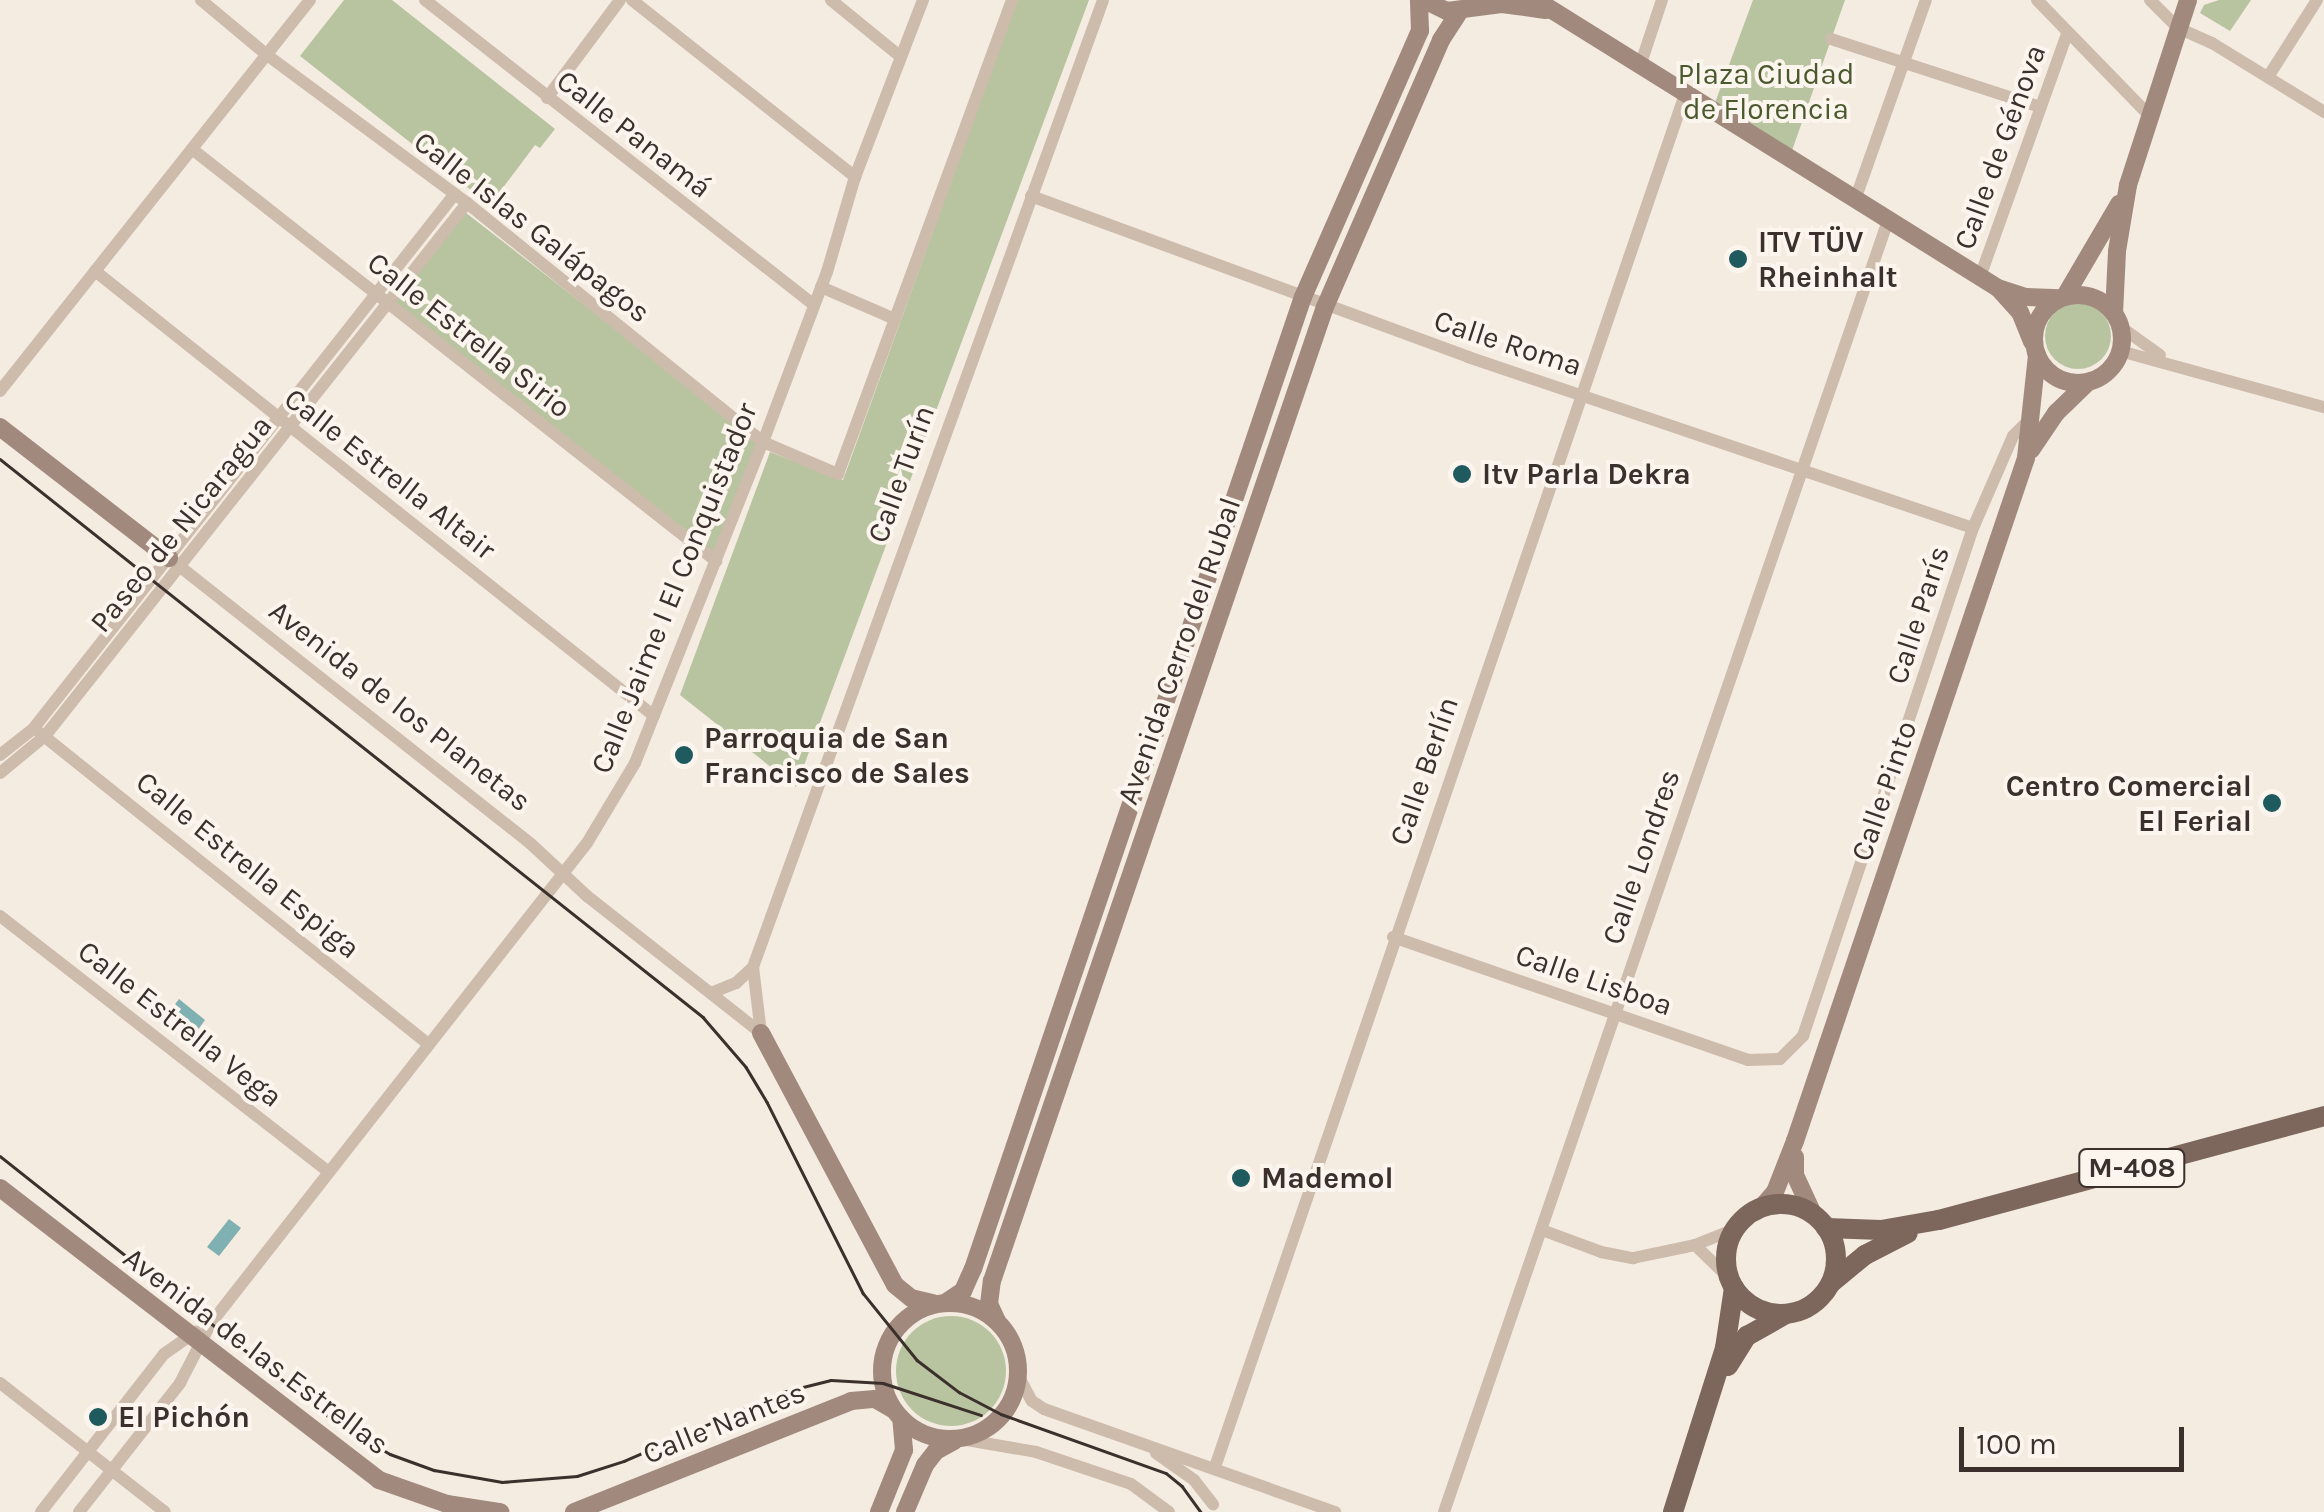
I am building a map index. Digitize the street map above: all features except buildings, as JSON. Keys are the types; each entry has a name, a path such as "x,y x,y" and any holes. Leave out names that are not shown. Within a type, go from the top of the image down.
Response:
{"main road":[{"name":"M-408","path":"1761,1208 1797,1206 1820,1221 1882,1230 1939,1220 2324,1116"},
{"path":"1735,1229 1761,1208"},
{"name":"M-408","path":"1694,1452 1734,1353 1763,1324 1818,1300 1830,1283 1865,1255 1939,1220"},
{"path":"1820,1221 1835,1248 1830,1283"},
{"name":"M-408","path":"1673,1512 1725,1348 1732,1283 1726,1248 1735,1229"},
{"path":"1732,1283 1751,1306 1787,1314"}],"street":[{"name":"Calle Islas Galápagos","path":"201,0 267,55 467,204 763,442 838,474 895,319"},
{"path":"0,392 310,0"},
{"name":"Calle Panamá","path":"425,0 814,305"},
{"path":"547,98 620,0"},
{"path":"632,0 855,177"},
{"path":"831,0 901,56"},
{"name":"Calle Jaime I El Conquistador","path":"41,1512 164,1354 195,1340 211,1323 587,844 635,763 763,442 821,288 855,177 923,0"},
{"path":"821,288 895,319 1012,0"},
{"name":"Calle Turín","path":"942,1303 911,1298 896,1285 761,1033 752,966 1103,0"},
{"path":"1422,0 1447,11 1502,4 1544,6 1998,288 2026,297 2092,296 2144,347 2180,366"},
{"name":"Avenida Cerro del Rubal","path":"942,1303 963,1290 973,1269 1303,297 1420,31 1422,0"},
{"path":"1640,66 1662,0"},
{"path":"1856,200 1926,0"},
{"path":"2037,0 2148,114"},
{"path":"2150,0 2178,28 2212,42 2324,112"},
{"path":"1998,288 2020,312 2035,351 2060,380 2088,382 2102,376 2120,351 2117,251 2128,186 2148,114 2188,0"},
{"path":"2268,78 2321,0"},
{"name":"Avenida Cerro del Rubal","path":"997,1321 989,1304 992,1281 1325,307 1440,40 1469,6"},
{"name":"Calle de Génova","path":"1980,277 2067,34"},
{"path":"1831,39 2040,107"},
{"name":"Calle Berlín","path":"1215,1467 1393,937 1685,94"},
{"name":"Calle Estrella Sirio","path":"192,148 716,562"},
{"path":"2035,351 2036,321 2062,297 2098,245 2128,186"},
{"name":"Paseo de Nicaragua","path":"383,299 454,195"},
{"name":"Calle Roma","path":"1031,196 1325,307 1973,528"},
{"name":"Paseo de Nicaragua","path":"0,773 39,732 383,299 467,204"},
{"name":"Calle Londres","path":"1444,1512 1888,220"},
{"name":"Calle Estrella Altair","path":"95,271 654,716"},
{"name":"Calle Pinto","path":"1761,1208 1775,1192 1795,1142 2026,458 2035,351"},
{"path":"2120,351 2324,408"},
{"name":"Calle Pinto","path":"2026,458 2056,413 2088,382"},
{"name":"Calle París","path":"1780,1059 1803,1036 1973,528 2013,436 2032,416"},
{"name":"Avenida de los Planetas","path":"0,426 515,832 562,875 761,1033"},
{"name":"Paseo de Nicaragua","path":"0,755 39,732"},
{"name":"Calle Estrella Espiga","path":"39,732 428,1044"},
{"name":"Calle Estrella Vega","path":"0,916 328,1171"},
{"name":"Calle Lisboa","path":"1393,937 1748,1060 1780,1059"},
{"path":"711,994 736,983 752,966"},
{"path":"1795,1142 1795,1176 1820,1221"},
{"name":"Avenida de las Estrellas","path":"0,1188 379,1480 450,1508 500,1512"},
{"path":"1542,1230 1601,1252 1633,1258 1695,1246 1735,1229"},
{"path":"1695,1246 1732,1283"},
{"path":"878,1512 904,1450 898,1414 883,1383 884,1354 908,1316 942,1303 979,1309 997,1321 1014,1346 1019,1377 1037,1405 1335,1512"},
{"name":"Calle Jaime I El Conquistador","path":"79,1512 180,1383 195,1340"},
{"path":"906,1512 930,1458 996,1420 1019,1377"},
{"path":"0,1383 165,1512"},
{"name":"Calle Nantes","path":"574,1512 851,1401 875,1399 898,1414"},
{"path":"898,1414 928,1436 1036,1452 1132,1484 1169,1512"},
{"path":"1145,1446 1194,1480 1213,1504"}],"green space":[{"path":"344,0 392,0 555,129 540,148 535,145 490,205 300,56"},
{"path":"1017,0 1089,0 796,787 680,695 770,452 843,480"},
{"name":"Plaza Ciudad de Florencia","path":"1753,0 1845,0 1789,159 1712,111"},
{"path":"2219,0 2251,0 2230,31 2200,13 2204,5"},
{"path":"461,209 762,443 715,560 388,301"},
{"path":"2078,303 2102,312 2111,336 2102,360 2078,369 2054,360 2045,336 2054,312"},
{"path":"951,1316 972,1320 990,1332 1002,1350 1006,1371 1002,1392 990,1410 972,1422 951,1426 930,1422 912,1410 900,1392 896,1371 900,1350 912,1332 930,1320"}],"water":[{"path":"179,999 205,1020 197,1031 171,1010"},
{"path":"229,1219 241,1228 219,1256 207,1247"}],"tram line":[{"path":"0,459 703,1017 746,1067 767,1102 863,1293 917,1360 959,1392 1001,1414 1166,1473 1182,1486 1201,1512"},
{"path":"0,1156 337,1423 390,1454 434,1470 502,1482 577,1476 624,1461 783,1392 831,1380 883,1383 981,1415"}],"place":[{"name":"ITV TÜV Rheinhalt","path":"1738,259"},
{"name":"Itv Parla Dekra","path":"1462,474"},
{"name":"Parroquia de San Francisco de Sales","path":"684,755"},
{"name":"Centro Comercial El Ferial","path":"2272,803"},
{"name":"Mademol","path":"1241,1178"},
{"name":"El Pichón","path":"98,1417"}]}
